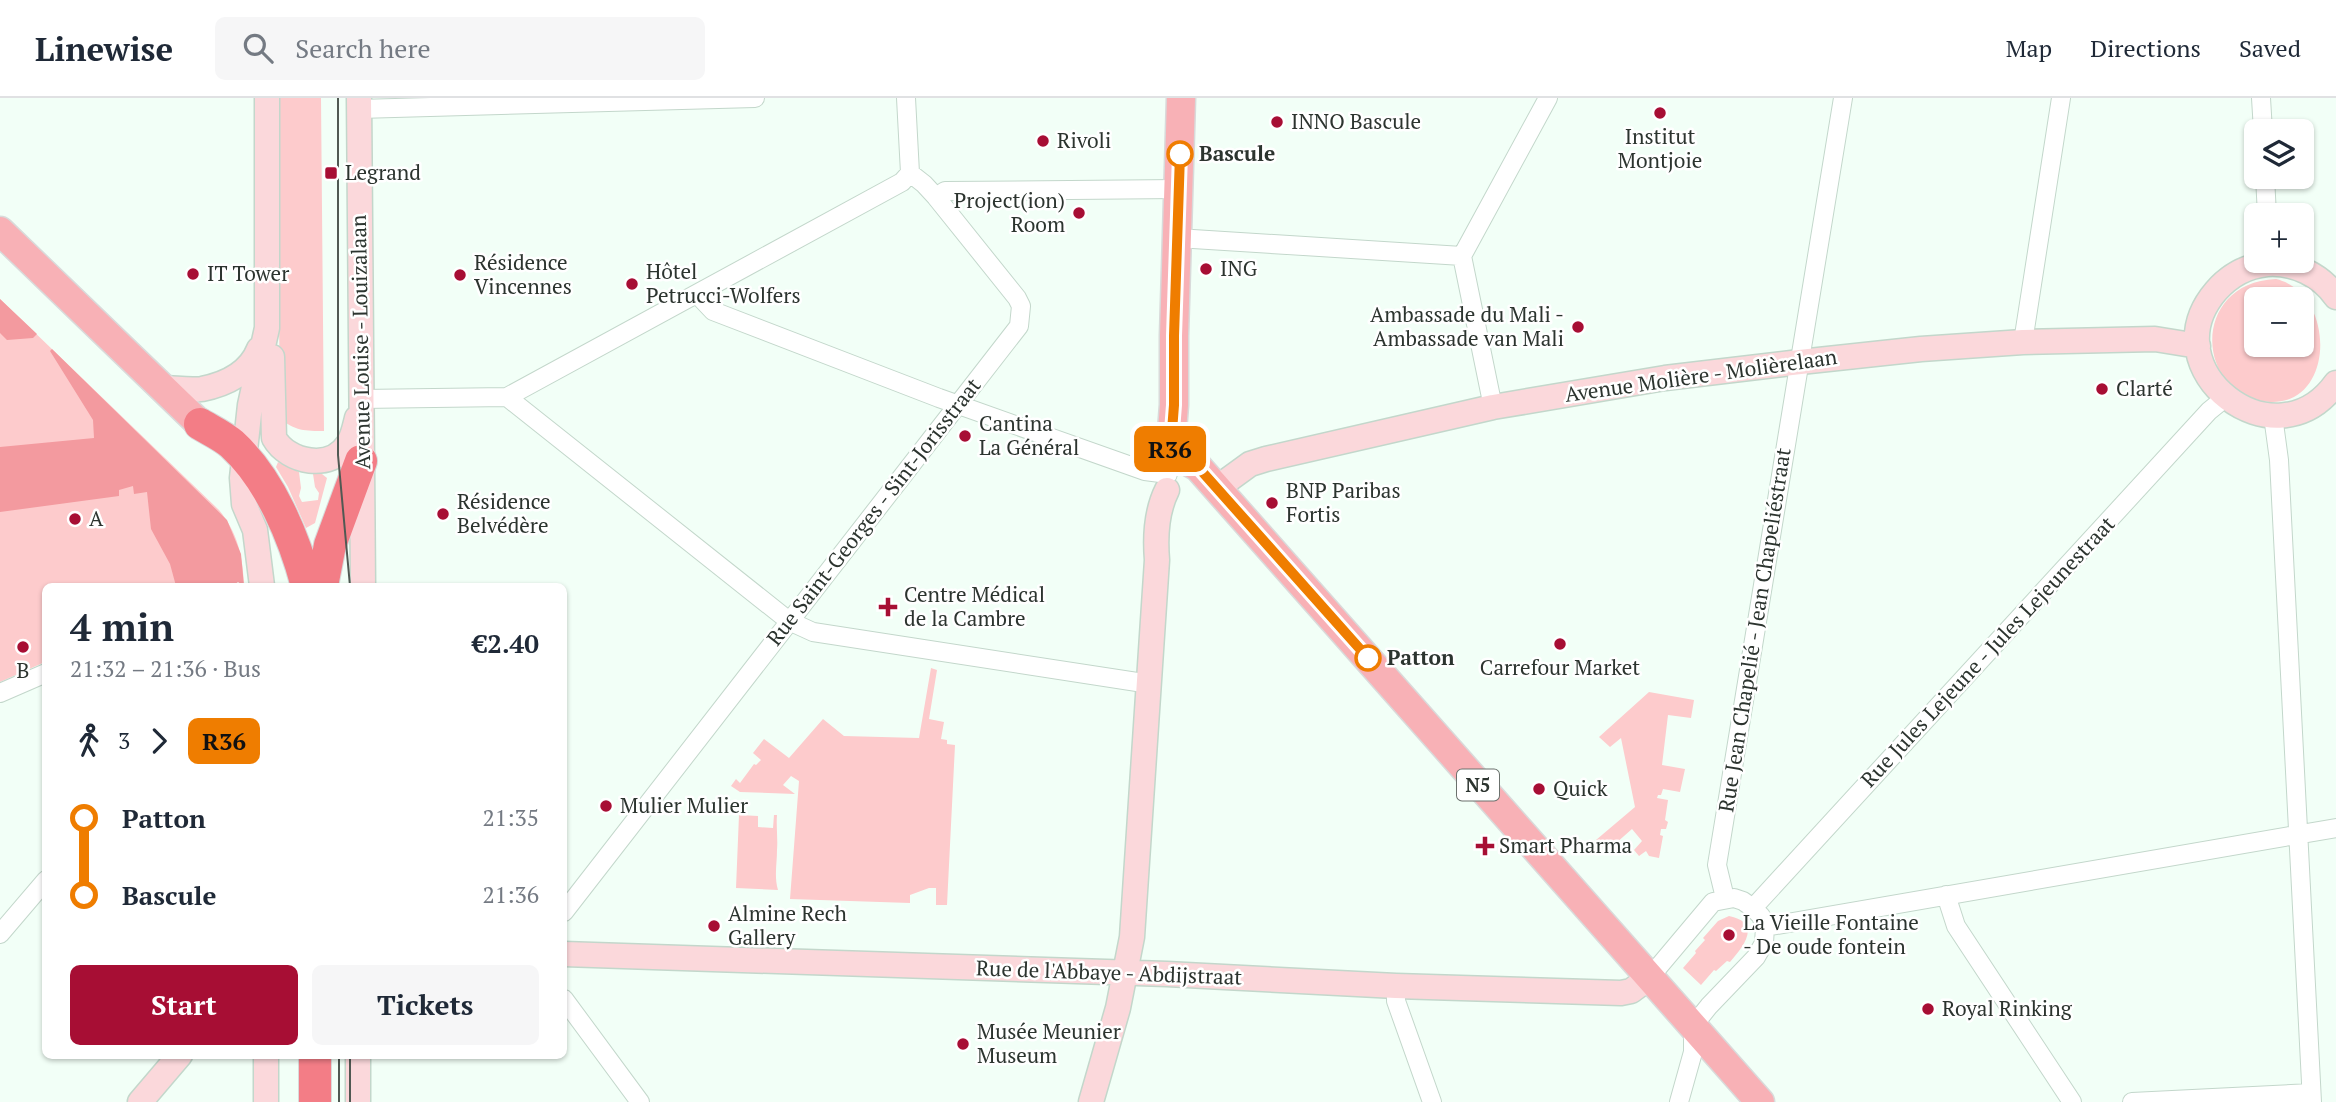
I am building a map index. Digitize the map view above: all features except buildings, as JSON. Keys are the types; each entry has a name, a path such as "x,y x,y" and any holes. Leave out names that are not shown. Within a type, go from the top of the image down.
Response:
{"highway":[{"path":"200,424 267,490 306,583"},
{"path":"323,583 330,545 361,461"},
{"path":"242,467 277,547 289,583"},
{"path":"301,1059 301,1102"},
{"path":"315,1059 315,1102"}],"main road":[{"path":"1168,474 1174,405 1181,98"},
{"path":"0,231 200,424"},
{"name":"N5","path":"1168,474 1184,459 1198,467 1760,1102"}],"street":[{"path":"262,583 255,530 244,504 242,467 250,405 267,328 267,98"},
{"path":"359,104 755,98"},
{"path":"267,328 272,350 274,438 279,448 296,457 313,461 332,458 349,443 360,404 507,397 902,182 910,173 905,98"},
{"path":"1493,407 1462,256 1548,98"},
{"name":"Rue Jean Chapelié - Jean Chapeliéstraat","path":"1726,898 1717,865 1843,98"},
{"path":"2023,342 2061,98"},
{"path":"2261,98 2262,119"},
{"name":"Avenue Louise - Louizalaan","path":"359,104 363,583"},
{"name":"Rue Saint-Georges - Sint-Jorisstraat","path":"567,908 1019,326 1021,306 1017,298 936,197 910,173"},
{"path":"936,197 945,191 1179,189"},
{"path":"1177,238 1462,256"},
{"path":"2244,271 2220,286 2202,314 2198,346 2206,375 2225,398 2248,411 2273,416 2311,406 2336,383"},
{"path":"2310,273 2332,284"},
{"path":"697,294 713,311 957,404 1145,471 1168,474 1170,506 1165,545 1157,560 1132,937 1118,1008 1091,1102"},
{"path":"163,388 201,389 244,372 255,359 267,328"},
{"name":"Avenue Molière - Molièrelaan","path":"1217,488 1250,464 1493,407 1665,378 1921,349 2023,342 2155,340 2198,346"},
{"path":"507,397 789,621 813,632 1150,684"},
{"name":"Rue Jules Lejeune - Jules Lejeunestraat","path":"1753,908 2209,411 2225,398"},
{"path":"2132,1102 2312,1097 2279,460 2273,416"},
{"path":"0,693 42,675"},
{"path":"1765,927 2336,828"},
{"path":"0,934 42,885"},
{"path":"1946,895 1956,926 2072,1102"},
{"path":"1650,977 1713,902 1726,898 1743,901 1761,916 1765,927 1762,950 1693,1026 1693,1052 1679,1102"},
{"name":"Rue de l'Abbaye - Abdijstraat","path":"567,954 1621,993 1635,989 1650,977"},
{"path":"1396,986 1396,1001 1432,1102"},
{"path":"567,1003 640,1102"},
{"path":"140,1102 177,1059"},
{"path":"265,1059 266,1102"},
{"path":"358,1102 359,1059"}],"shaded area":[{"path":"277,98 321,98 324,431 300,429 290,426 280,418"},
{"path":"2276,279 2294,287 2244,287"},
{"path":"2244,287 2244,357 2314,357 2314,315 2320,347 2317,368 2307,386 2292,398 2270,402 2245,396 2227,382 2216,363 2212,341 2216,319 2228,299"},
{"path":"0,299 219,510 231,528 238,546 244,583 42,583 42,663 0,682"},
{"path":"0,299 37,334 33,338 7,340 0,333"},
{"path":"52,349 227,520 241,554 244,583 175,583 170,564 151,529 147,492 134,494 133,486 119,490 119,496 0,512 0,447 94,438 93,420 50,351"},
{"path":"278,462 299,472 299,496 302,502 318,500 319,493 313,474 322,474 327,478 315,523 306,528 276,467"},
{"path":"931,668 937,670 929,719 944,722 941,739 947,740 947,744 955,745 947,905 936,905 936,888 910,895 910,903 790,899 799,781 791,776 783,785 795,794 740,792 731,786 736,779 740,783 754,764 761,760 753,753 764,739 789,758 823,719 844,736 919,738"},
{"path":"1649,692 1694,700 1691,718 1668,715 1662,765 1685,769 1680,792 1663,789 1657,798 1668,800 1665,820 1668,822 1666,829 1661,829 1660,835 1663,836 1659,858 1649,856 1646,851 1639,856 1634,850 1642,841 1632,829 1607,851 1596,840 1635,807 1621,738 1610,747 1599,737"},
{"path":"739,815 758,816 758,827 773,828 774,815 777,815 778,890 736,888"},
{"path":"1729,916 1745,924 1747,936 1730,962 1727,961 1714,970 1701,985 1683,968 1718,921"}],"tram line":[{"path":"338,98 338,455 350,583"},
{"path":"339,1059 339,1102"},
{"path":"350,1059 350,1102"}],"bus line":[{"name":"R36","path":"1180,154 1174,405 1170,457 1184,459 1198,467 1368,658"}],"place":[{"name":"Institut Montjoie","path":"1660,113"},
{"name":"INNO Bascule","path":"1277,122"},
{"name":"Rivoli","path":"1043,141"},
{"name":"Bascule","path":"1180,154"},
{"name":"Legrand","path":"331,173"},
{"name":"Project(ion) Room","path":"1079,213"},
{"name":"ING","path":"1206,269"},
{"name":"IT Tower","path":"193,274"},
{"name":"Résidence Vincennes","path":"460,275"},
{"name":"Hôtel Petrucci-Wolfers","path":"632,284"},
{"name":"Ambassade du Mali - Ambassade van Mali","path":"1578,327"},
{"name":"Clarté","path":"2102,389"},
{"name":"Cantina La Général","path":"965,436"},
{"name":"BNP Paribas Fortis","path":"1272,503"},
{"name":"Résidence Belvédère","path":"443,514"},
{"name":"A","path":"75,519"},
{"name":"Centre Médical de la Cambre","path":"888,607"},
{"name":"Carrefour Market","path":"1560,644"},
{"name":"B","path":"23,647"},
{"name":"Patton","path":"1368,658"},
{"name":"Quick","path":"1539,789"},
{"name":"Mulier Mulier","path":"606,806"},
{"name":"Smart Pharma","path":"1485,846"},
{"name":"Almine Rech Gallery","path":"714,926"},
{"name":"La Vieille Fontaine - De oude fontein","path":"1729,935"},
{"name":"Royal Rinking","path":"1928,1009"},
{"name":"Musée Meunier Museum","path":"963,1044"}]}
